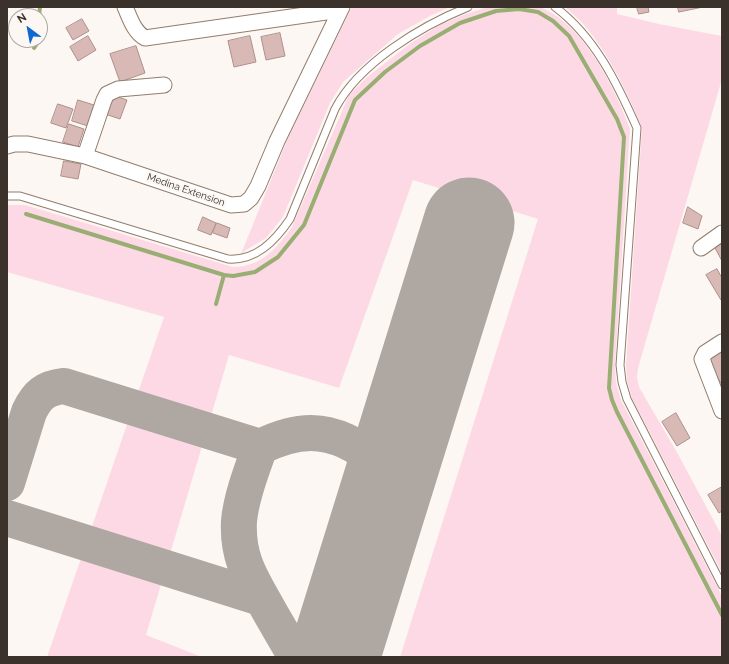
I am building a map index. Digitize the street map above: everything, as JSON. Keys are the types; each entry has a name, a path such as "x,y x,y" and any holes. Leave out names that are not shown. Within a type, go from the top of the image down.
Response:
{"street":[{"path":"125,7 136,30 145,38 341,8"},
{"name":"Medina Extension","path":"7,146 14,144 28,144 85,156 231,205 244,204 251,198 258,186 277,141 341,8"},
{"path":"85,156 107,94 118,89 164,85"},
{"path":"700,248 722,233"},
{"path":"722,342 703,355 702,364 722,411"}],"lane":[{"path":"7,196 20,196 228,259 246,259 264,248 283,230 290,219 336,109 342,96 351,84 379,59 409,37 430,24 468,7"},
{"path":"555,7 581,30 595,49 628,107 637,128 620,365 622,382 627,399 722,585"}],"shaded area":[{"path":"352,7 450,7 430,16 398,34 343,82 330,103 283,217 266,238 241,254 288,138"},
{"path":"487,7 538,7 557,16 585,43 596,60 616,96 630,129 615,365 616,383 621,400 722,596 722,657 400,657 538,219 413,180 339,388 229,355 146,635 202,657 47,657 164,317 7,272 7,205 25,205 233,267 252,264 260,260 274,249 292,227 349,95 367,77 411,43 441,24"},
{"path":"565,7 617,7 617,14 722,36 722,79 638,368 637,378 639,387 679,456 722,536 722,573 632,398 627,381 626,365 642,128 624,88 610,62 585,26"}],"building":[{"path":"637,7 648,7 649,12 639,14"},
{"path":"678,7 703,7 679,12"},
{"path":"82,19 89,31 73,40 66,28"},
{"path":"280,33 285,56 266,60 261,37"},
{"path":"88,36 96,50 78,61 70,47"},
{"path":"250,36 256,62 234,67 228,41"},
{"path":"136,46 145,73 120,82 110,54"},
{"path":"112,95 127,100 120,119 105,114"},
{"path":"78,100 94,105 88,126 72,121"},
{"path":"58,104 73,109 66,128 51,123"},
{"path":"69,124 84,129 78,147 63,142"},
{"path":"64,161 81,164 78,179 61,176"},
{"path":"688,207 702,216 698,229 683,223"},
{"path":"203,217 216,223 211,235 198,230"},
{"path":"217,223 230,228 227,238 213,233"},
{"path":"722,244 722,261 715,248"},
{"path":"717,269 722,278 721,300 706,275"},
{"path":"719,348 722,352 722,385 705,357"},
{"path":"676,413 690,438 677,446 662,422"},
{"path":"722,487 722,511 719,513 708,495"}],"waterway":[{"path":"26,214 224,275 233,276 255,272 278,257 304,225 355,100 385,72 420,46 460,23 496,11 519,9 538,12 553,21 569,36 617,119 624,137 609,388 617,412 722,615"},
{"path":"216,304 224,275"}],"taxiway":[{"path":"7,483 32,406 42,393 64,386 260,447"},
{"path":"296,657 250,576 242,556 239,534 239,521 242,503 260,447 284,437 319,433 346,441 362,451 376,463 394,494 398,512 399,531 395,550 382,574 361,598 345,622"},
{"path":"7,518 261,598"}],"runway":[{"path":"334,657 469,223"}]}
